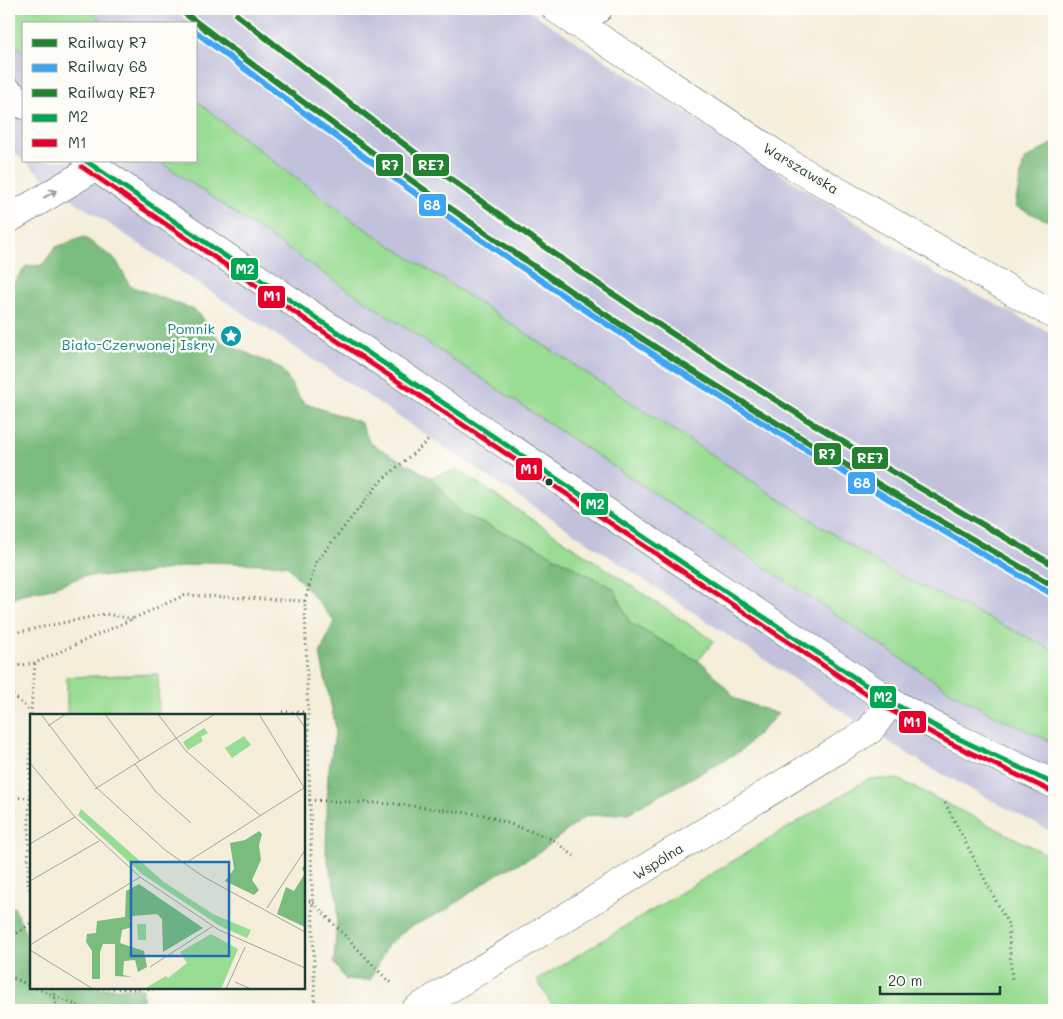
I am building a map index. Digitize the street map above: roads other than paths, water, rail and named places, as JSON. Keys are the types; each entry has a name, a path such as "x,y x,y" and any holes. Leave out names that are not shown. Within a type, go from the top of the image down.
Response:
{"street":[{"path":"566,16 598,9"},
{"name":"Warszawska","path":"566,16 797,168 1054,315"},
{"path":"9,92 22,103"},
{"path":"9,219 90,164 891,702 953,736 1054,784"},
{"name":"Wspólna","path":"415,1010 870,730 891,702"}],"rail line":[{"name":"R7","path":"179,9 196,22"},
{"name":"RE7","path":"237,15 432,166 634,308 839,440 1050,563"},
{"name":"R7","path":"198,23 389,164 603,313 826,453 1054,586"},
{"name":"68","path":"198,34 396,180 498,252 602,321 712,392 1050,593"}],"place":[{"name":"Pomnik Biało-Czerwonej Iskry","path":"231,336"}]}
